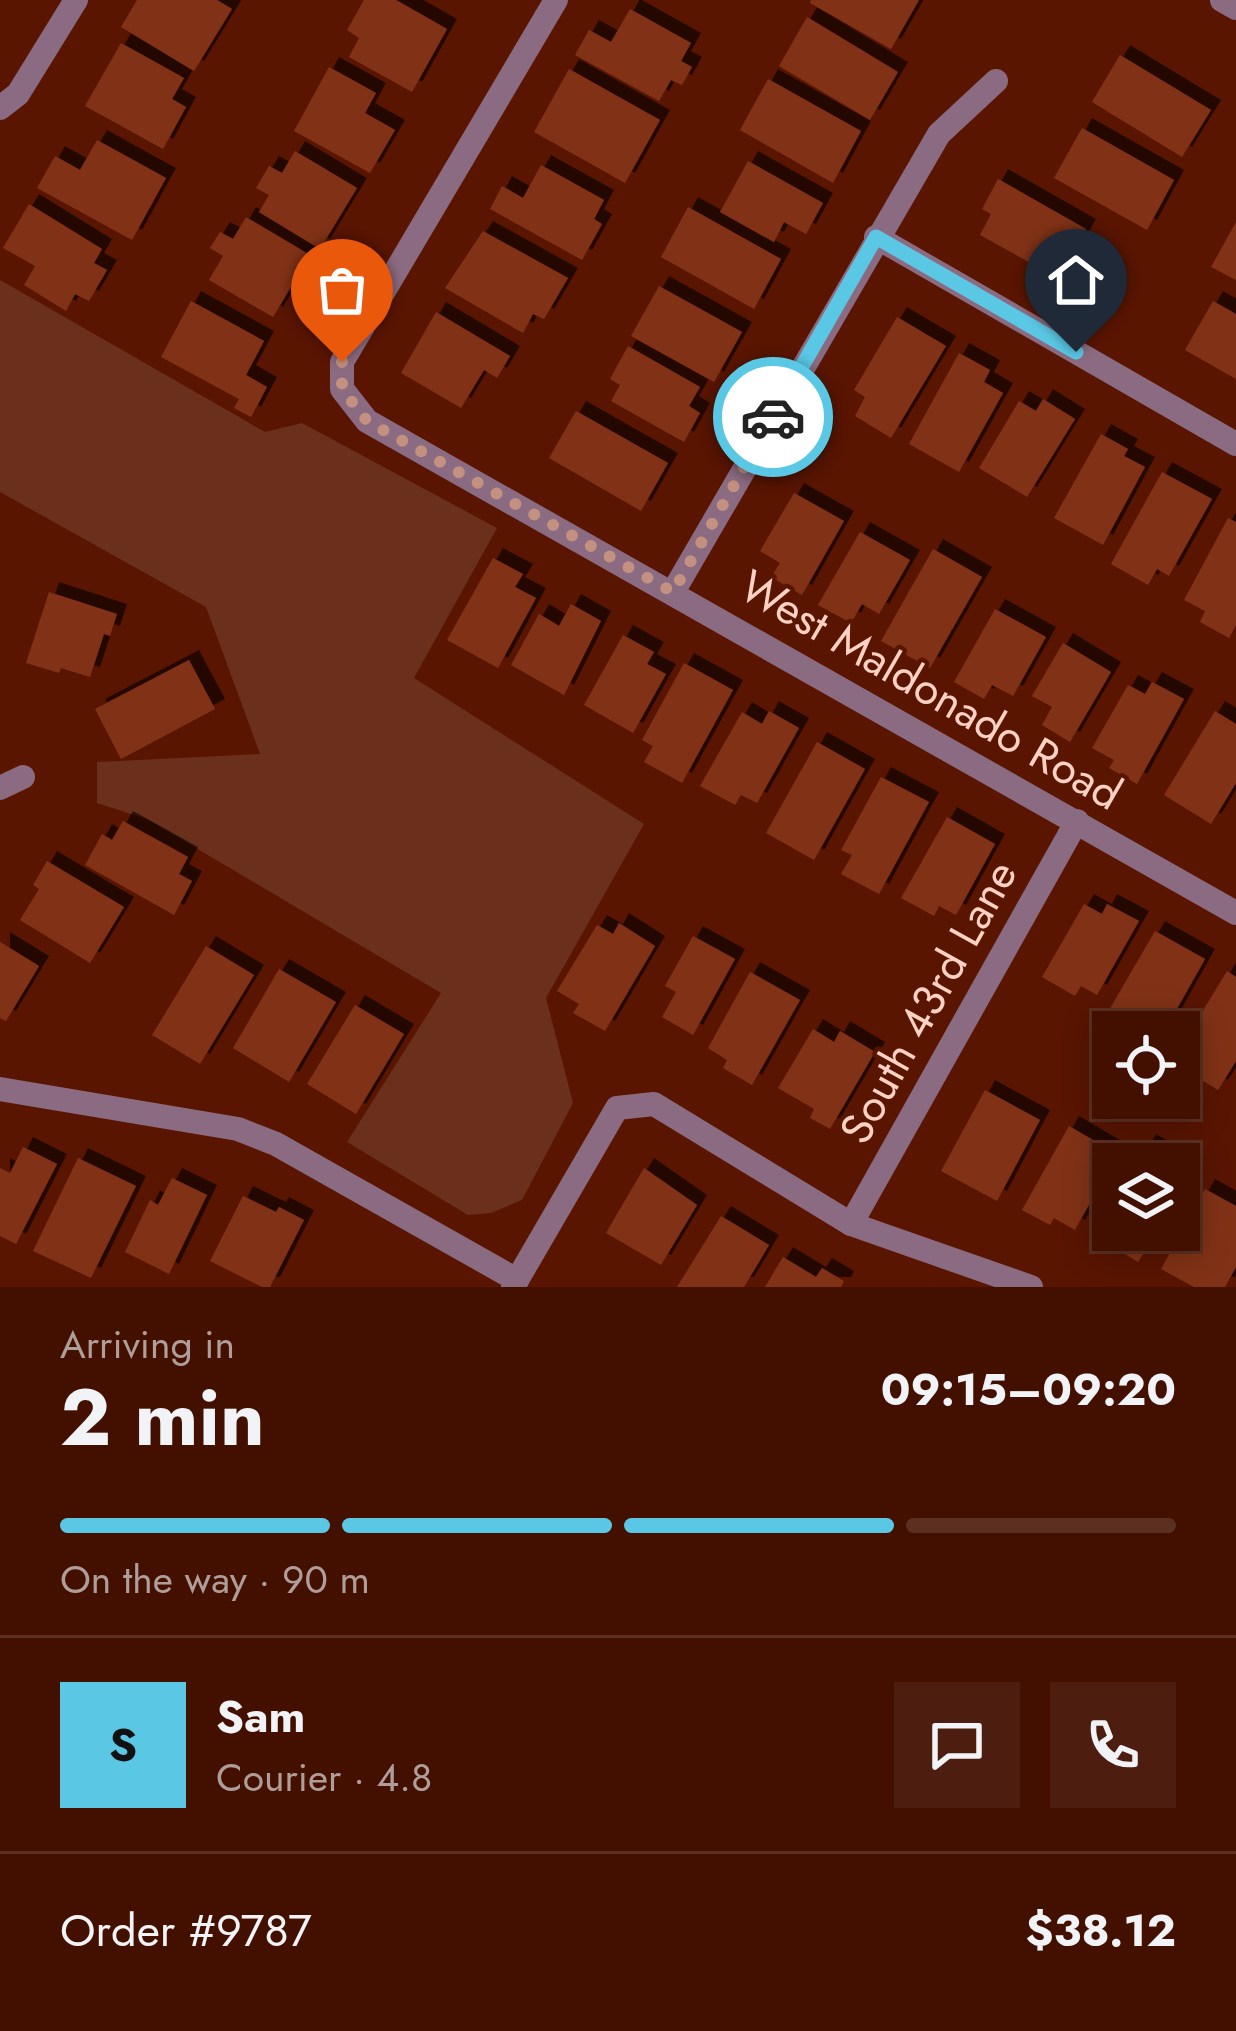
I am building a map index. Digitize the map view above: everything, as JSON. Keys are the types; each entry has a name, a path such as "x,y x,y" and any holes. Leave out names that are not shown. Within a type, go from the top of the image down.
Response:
{"street":[{"path":"0,108 18,94 76,0"},
{"name":"West Maldonado Road","path":"556,0 342,362 342,389 367,421 1236,914"},
{"path":"1222,0 1236,8"},
{"path":"673,592 939,134 996,81"},
{"path":"876,237 1236,444"},
{"path":"0,788 23,777"},
{"name":"South 43rd Lane","path":"851,1224 1077,821"},
{"path":"0,1089 238,1129 276,1144 515,1284 616,1108 654,1104 851,1224 1031,1287"}],"shaded area":[{"path":"0,280 265,432 302,423 497,528 414,678 644,824 546,998 573,1103 522,1200 491,1213 468,1215 347,1142 441,993 147,819 97,803 97,762 260,754 206,607 0,492"}],"building":[{"path":"137,0 217,0 232,9 194,71 121,27"},
{"path":"364,0 396,0 447,29 412,92 349,57 359,38 347,30"},
{"path":"811,0 919,0 891,49"},
{"path":"630,9 691,43 681,61 692,67 682,85 671,80 659,101 575,55 589,30 611,42"},
{"path":"807,17 898,72 870,120 779,66"},
{"path":"121,43 184,78 172,99 186,107 163,149 85,106"},
{"path":"1120,55 1211,110 1182,157 1092,102"},
{"path":"329,67 376,93 365,113 395,130 370,173 294,131"},
{"path":"569,69 660,120 625,183 534,132"},
{"path":"768,79 861,131 833,183 740,130"},
{"path":"1082,128 1174,180 1147,230 1054,178"},
{"path":"97,140 166,178 132,240 37,188 55,156 80,170"},
{"path":"295,151 357,188 320,249 259,212 269,195 256,188 269,166 282,173"},
{"path":"748,161 823,203 806,234 784,222 774,242 720,212"},
{"path":"541,165 604,200 594,219 602,224 582,260 490,209 502,186 523,198"},
{"path":"998,179 1086,229 1068,261 1053,253 1043,270 980,235 991,214 982,209"},
{"path":"29,204 102,249 94,263 107,270 89,301 75,294 66,311 24,285 35,266 3,248"},
{"path":"688,207 781,259 754,309 661,257"},
{"path":"246,217 310,255 273,317 209,280 223,256 210,248 220,232 233,239"},
{"path":"1236,222 1236,280 1211,267"},
{"path":"483,231 568,278 544,319 533,314 523,333 445,288"},
{"path":"659,286 742,332 714,382 631,336"},
{"path":"191,301 264,341 246,375 267,387 251,417 234,408 239,399 161,357"},
{"path":"1213,301 1236,314 1236,379 1185,350"},
{"path":"436,312 510,356 497,378 484,370 461,408 401,373"},
{"path":"897,317 946,346 891,438 855,416 865,397 854,390"},
{"path":"628,346 700,387 689,406 700,413 684,442 611,401 620,385 610,379"},
{"path":"959,353 990,370 984,382 1003,393 959,472 909,444"},
{"path":"1043,399 1075,419 1027,497 979,468 1019,401 1036,411"},
{"path":"576,411 668,463 641,511 549,458"},
{"path":"1101,434 1128,449 1124,456 1145,467 1103,545 1054,518"},
{"path":"1162,472 1212,499 1169,576 1157,569 1148,585 1111,564"},
{"path":"794,493 844,521 802,595 771,577 780,563 760,551"},
{"path":"1228,518 1236,522 1236,625 1229,638 1200,622 1205,611 1184,600"},
{"path":"860,532 910,560 879,614 862,604 851,623 818,605"},
{"path":"933,549 982,577 930,668 881,641"},
{"path":"493,558 523,574 515,587 536,598 498,668 447,640"},
{"path":"49,592 117,614 110,636 104,634 90,677 26,663"},
{"path":"571,604 601,621 564,695 511,665 539,614 559,626"},
{"path":"995,609 1046,637 1013,696 992,685 984,699 954,682"},
{"path":"623,635 654,652 647,664 666,674 633,733 584,705"},
{"path":"1063,643 1111,672 1070,742 1042,725 1052,707 1032,696"},
{"path":"189,660 215,709 121,759 95,709"},
{"path":"684,663 733,690 682,783 644,762 653,746 642,740"},
{"path":"1152,682 1184,699 1137,784 1109,768 1114,760 1092,748 1128,685 1145,694"},
{"path":"769,711 799,728 757,803 741,795 735,805 700,786 742,712 762,724"},
{"path":"1215,711 1236,724 1236,783 1211,824 1164,795"},
{"path":"817,742 865,769 814,860 766,833"},
{"path":"881,777 929,802 879,894 841,874 852,855 841,850"},
{"path":"947,817 995,844 956,915 939,906 934,916 901,898"},
{"path":"123,821 188,857 179,874 192,881 174,915 85,865 102,834 112,840"},
{"path":"47,861 124,907 90,963 20,920 39,889 33,885"},
{"path":"1084,904 1102,914 1107,904 1139,921 1097,995 1081,986 1075,996 1042,977"},
{"path":"619,923 655,946 605,1031 573,1013 579,1004 557,991 597,925 613,934"},
{"path":"1155,931 1205,959 1176,1011 1109,1011"},
{"path":"693,936 735,959 693,1035 662,1017 676,992 665,986"},
{"path":"0,942 39,966 6,1021 0,1018"},
{"path":"206,946 254,975 200,1064 152,1035"},
{"path":"279,969 336,1002 289,1082 233,1048"},
{"path":"1227,971 1236,977 1236,1061 1218,1090 1200,1079 1200,1015"},
{"path":"750,972 800,1000 752,1085 723,1068 727,1060 708,1048"},
{"path":"355,1005 404,1034 356,1114 307,1084"},
{"path":"813,1029 834,1042 840,1031 875,1052 830,1129 810,1118 814,1109 778,1088"},
{"path":"985,1090 1040,1120 997,1201 941,1171"},
{"path":"1069,1126 1098,1143 1092,1143 1092,1199 1075,1230 1054,1218 1050,1225 1022,1210"},
{"path":"23,1147 57,1164 16,1244 0,1236 0,1168 10,1173"},
{"path":"78,1158 136,1186 91,1278 33,1251"},
{"path":"644,1168 697,1205 661,1265 606,1233"},
{"path":"172,1178 207,1195 169,1274 125,1252 150,1200 158,1205"},
{"path":"1205,1189 1236,1206 1236,1267 1225,1287 1194,1287 1161,1269 1171,1251 1200,1251 1200,1198"},
{"path":"243,1196 304,1220 270,1287 210,1261"},
{"path":"721,1216 769,1245 744,1287 677,1287"},
{"path":"1120,1251 1145,1251 1138,1262"},
{"path":"783,1257 816,1277 822,1268 844,1281 841,1287 765,1287"}],"way so far":[{"path":"342,362 342,389 367,421 673,592 773,417"}],"route":[{"path":"773,417 876,237 1076,352"}]}
